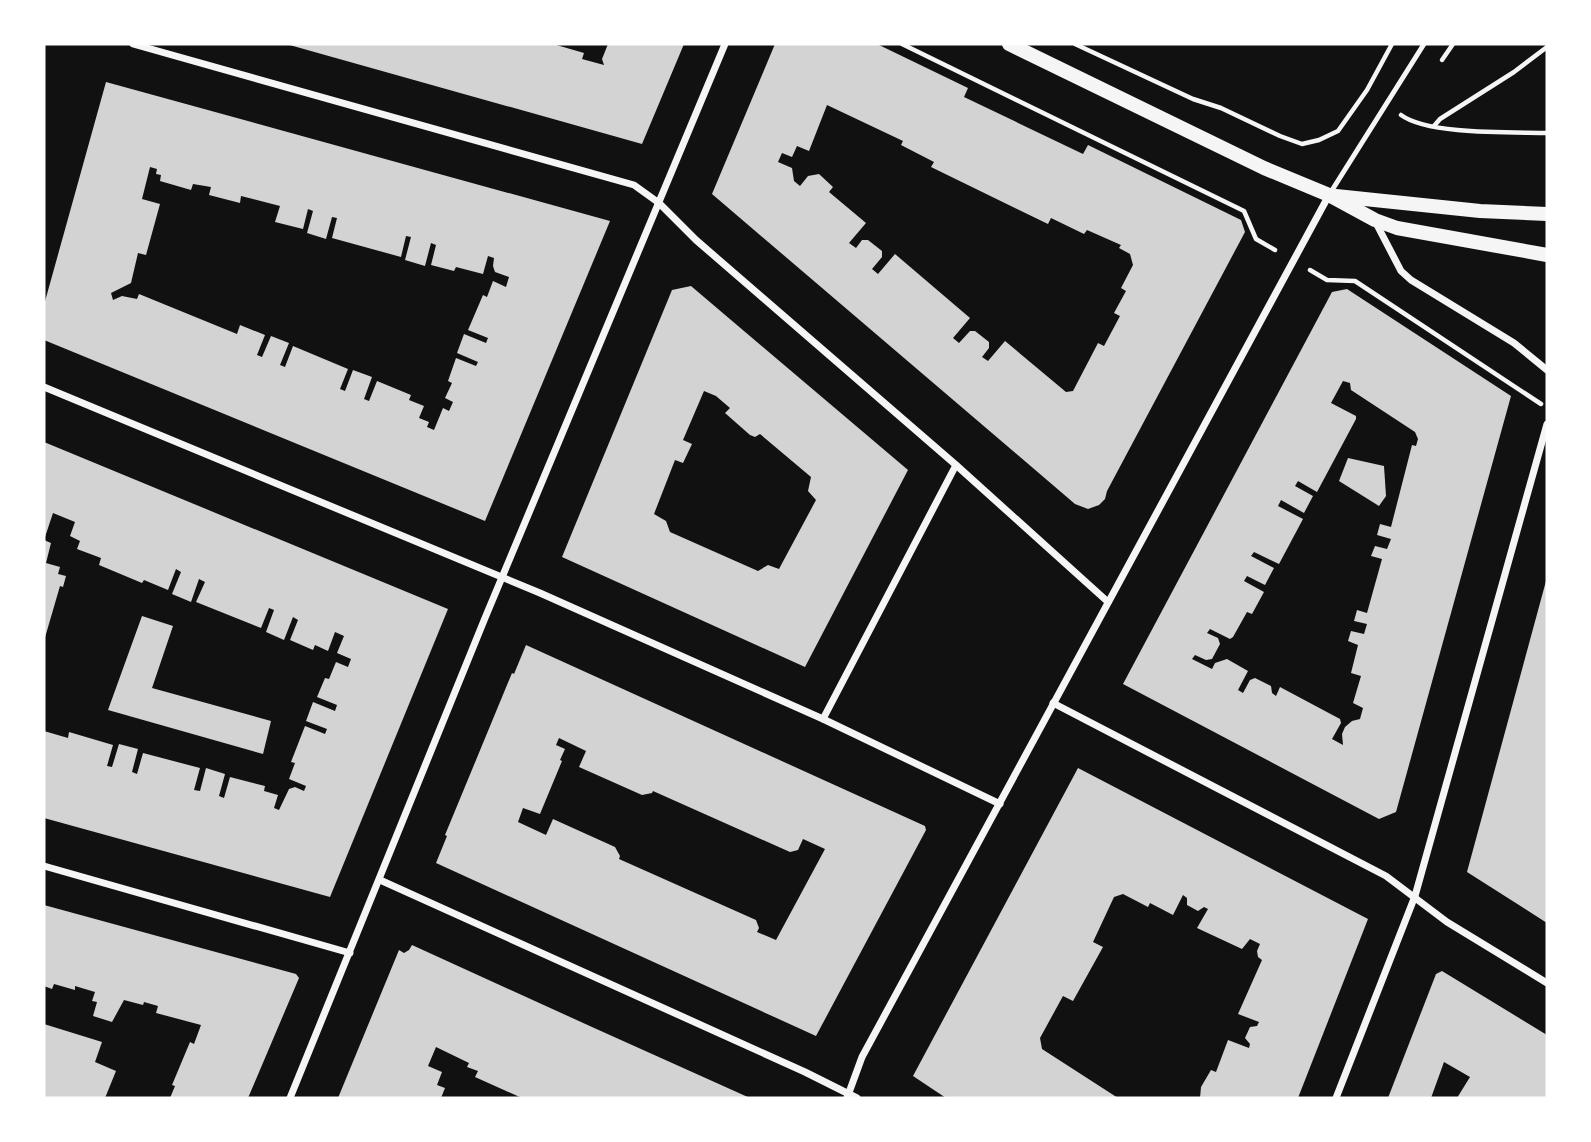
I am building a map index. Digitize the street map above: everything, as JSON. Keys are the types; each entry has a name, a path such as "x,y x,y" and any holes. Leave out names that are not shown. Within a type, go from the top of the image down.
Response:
{"main road":[{"path":"1009,44 1264,168 1329,195 1374,220 1397,228 1547,255"},
{"path":"1329,195 1454,209 1547,214"}],"street":[{"path":"133,44 634,185 659,203 696,240 956,465 1108,602"},
{"path":"290,1098 502,577 725,44"},
{"path":"848,1096 862,1057 1329,195"},
{"path":"1374,220 1401,271 1411,280 1514,343 1547,370"},
{"path":"44,387 502,577 823,719 1000,804"},
{"path":"1336,1098 1415,895 1547,424"},
{"path":"823,719 956,465"},
{"path":"1053,703 1386,876 1415,895 1447,922 1547,983"},
{"path":"44,866 350,953"},
{"path":"380,880 848,1096 858,1098"}],"lane":[{"path":"1329,195 1424,44"}],"path":[{"path":"902,44 1244,211 1256,239 1326,280 1355,281 1531,399"},
{"path":"1075,44 1193,99 1221,108 1302,144 1319,141 1338,131 1367,90 1392,44"},
{"path":"1434,126 1440,119 1514,72 1547,47"},
{"path":"1408,121 1483,132 1547,133"}],"building":[{"path":"286,44 553,44 584,53 582,59 604,65 602,59 608,44 684,44 642,144"},
{"path":"775,44 877,44 968,88 964,97 1083,154 1088,145 1241,220 1245,232 1105,499 1099,505 1088,509 1075,504 712,194","holes":["827,105 903,141 901,145 934,162 931,167 1048,224 1051,218 1084,234 1087,230 1121,245 1119,248 1130,254 1133,265 1121,288 1126,291 1114,313 1120,316 1104,346 1098,343 1073,391 1066,392 1005,341 988,361 982,357 989,348 989,342 975,331 970,331 959,343 953,338 970,318 895,254 878,274 872,269 882,257 882,251 868,240 862,240 856,248 849,243 866,223 829,192 833,187 819,174 808,176 800,186 794,181 792,168 778,162 782,153 792,157 797,146 809,151"]},
{"path":"106,82 610,221 485,521 44,340 44,305","holes":["150,167 157,169 156,174 161,175 160,181 191,190 193,184 211,187 209,195 240,203 241,196 280,206 275,222 303,229 308,209 313,211 307,233 326,239 332,217 337,218 332,238 401,257 406,236 411,237 405,260 425,266 431,243 436,245 431,265 454,271 456,267 483,274 488,256 494,258 495,272 509,277 506,287 493,281 487,297 483,295 468,330 488,338 486,343 464,334 457,353 478,362 476,366 456,358 448,381 452,383 445,398 453,402 449,411 443,408 434,430 427,427 429,422 419,418 424,406 409,400 411,395 377,381 369,401 364,399 372,377 353,370 345,391 340,389 348,369 293,346 285,367 280,365 289,343 271,336 262,357 257,355 265,335 240,325 237,334 139,294 137,299 122,296 113,300 111,293 131,283 138,253 146,255 160,204 142,199"]},
{"path":"691,286 908,470 805,667 562,557 672,290","holes":["704,391 716,396 730,408 725,413 750,435 755,437 760,434 811,477 808,491 816,500 779,569 768,565 758,571 670,532 666,521 654,514 675,460 683,463 692,444 683,440"]},
{"path":"1347,289 1511,396 1396,812 1379,819 1123,684 1332,292","holes":["1343,381 1350,383 1351,390 1415,432 1418,439 1416,446 1412,445 1391,527 1380,524 1377,535 1391,539 1387,549 1375,546 1371,556 1382,559 1367,613 1357,610 1354,621 1367,624 1364,634 1351,631 1348,641 1358,645 1351,673 1361,676 1353,703 1363,708 1360,719 1345,727 1342,734 1343,745 1332,739 1341,723 1340,719 1280,687 1276,696 1272,693 1271,686 1255,678 1250,680 1243,693 1238,690 1248,671 1227,659 1215,663 1212,669 1192,659 1195,655 1206,660 1212,659 1220,644 1218,638 1207,633 1210,629 1230,639 1247,612 1252,614 1264,592 1244,581 1247,576 1265,585 1274,568 1251,556 1254,552 1279,564 1303,519 1278,506 1281,500 1304,513 1313,496 1295,486 1298,481 1317,492 1356,419 1356,416 1331,403"]},
{"path":"44,442 448,609 330,897 44,818 44,731 68,738 69,732 113,745 107,766 112,767 119,744 138,749 132,772 137,774 143,753 200,768 194,790 200,791 206,768 225,774 219,796 224,798 230,777 265,786 264,791 278,795 274,808 279,810 289,789 295,787 304,791 306,786 289,779 295,763 291,762 305,726 325,734 327,729 306,721 313,702 335,711 337,705 317,697 336,662 348,667 351,659 337,653 344,636 335,632 328,651 315,645 313,650 290,640 298,620 293,617 284,640 266,632 274,610 269,608 261,628 196,602 205,582 199,579 191,602 172,594 181,572 176,569 168,590 144,580 142,583 99,565 101,558 77,549 80,541 70,536 75,522 53,513 44,540"},
{"path":"1348,458 1384,466 1386,496 1379,506 1339,481"},
{"path":"44,540 51,543 46,563 60,567 58,574 66,576 63,587 60,586 44,641"},
{"path":"1547,582 1547,923 1467,872"},
{"path":"142,616 173,626 152,688 271,721 263,754 108,710"},
{"path":"526,645 925,826 926,830 816,1036 436,863 447,836 445,835 512,673 514,674","holes":["559,738 586,751 579,767 642,795 653,791 790,852 798,850 803,839 825,849 776,940 757,932 759,928 756,920 619,859 615,847 553,819 546,835 518,822 523,808 540,814 562,761 560,760 565,749 556,745"]},
{"path":"1078,768 1368,919 1298,1098 1200,1098 1201,1087 1211,1070 1216,1072 1228,1040 1249,1048 1250,1044 1245,1038 1250,1027 1257,1026 1259,1022 1238,1014 1262,960 1257,951 1260,944 1250,939 1242,949 1197,928 1208,909 1204,907 1198,911 1187,905 1187,898 1183,895 1173,915 1150,903 1148,907 1123,894 1114,897 1093,942 1103,947 1073,1001 1063,996 1040,1038 1042,1049 1118,1098 946,1098 913,1076"},
{"path":"44,905 296,974 299,978 248,1098 170,1098 175,1086 172,1085 190,1042 194,1044 201,1025 156,1013 158,1006 124,1000 112,1022 93,1016 97,1002 92,1001 95,992 75,986 75,990 54,984 52,989 44,986"},
{"path":"412,945 750,1098 522,1098 475,1077 478,1071 467,1067 469,1063 436,1047 428,1066 442,1072 437,1085 445,1088 441,1098 338,1098 399,950 404,953"},
{"path":"1442,971 1547,1035 1547,1098 1457,1098 1470,1077 1444,1062 1431,1098 1388,1098 1436,974"},
{"path":"44,1024 102,1042 95,1062 116,1071 105,1098 44,1098"}]}
